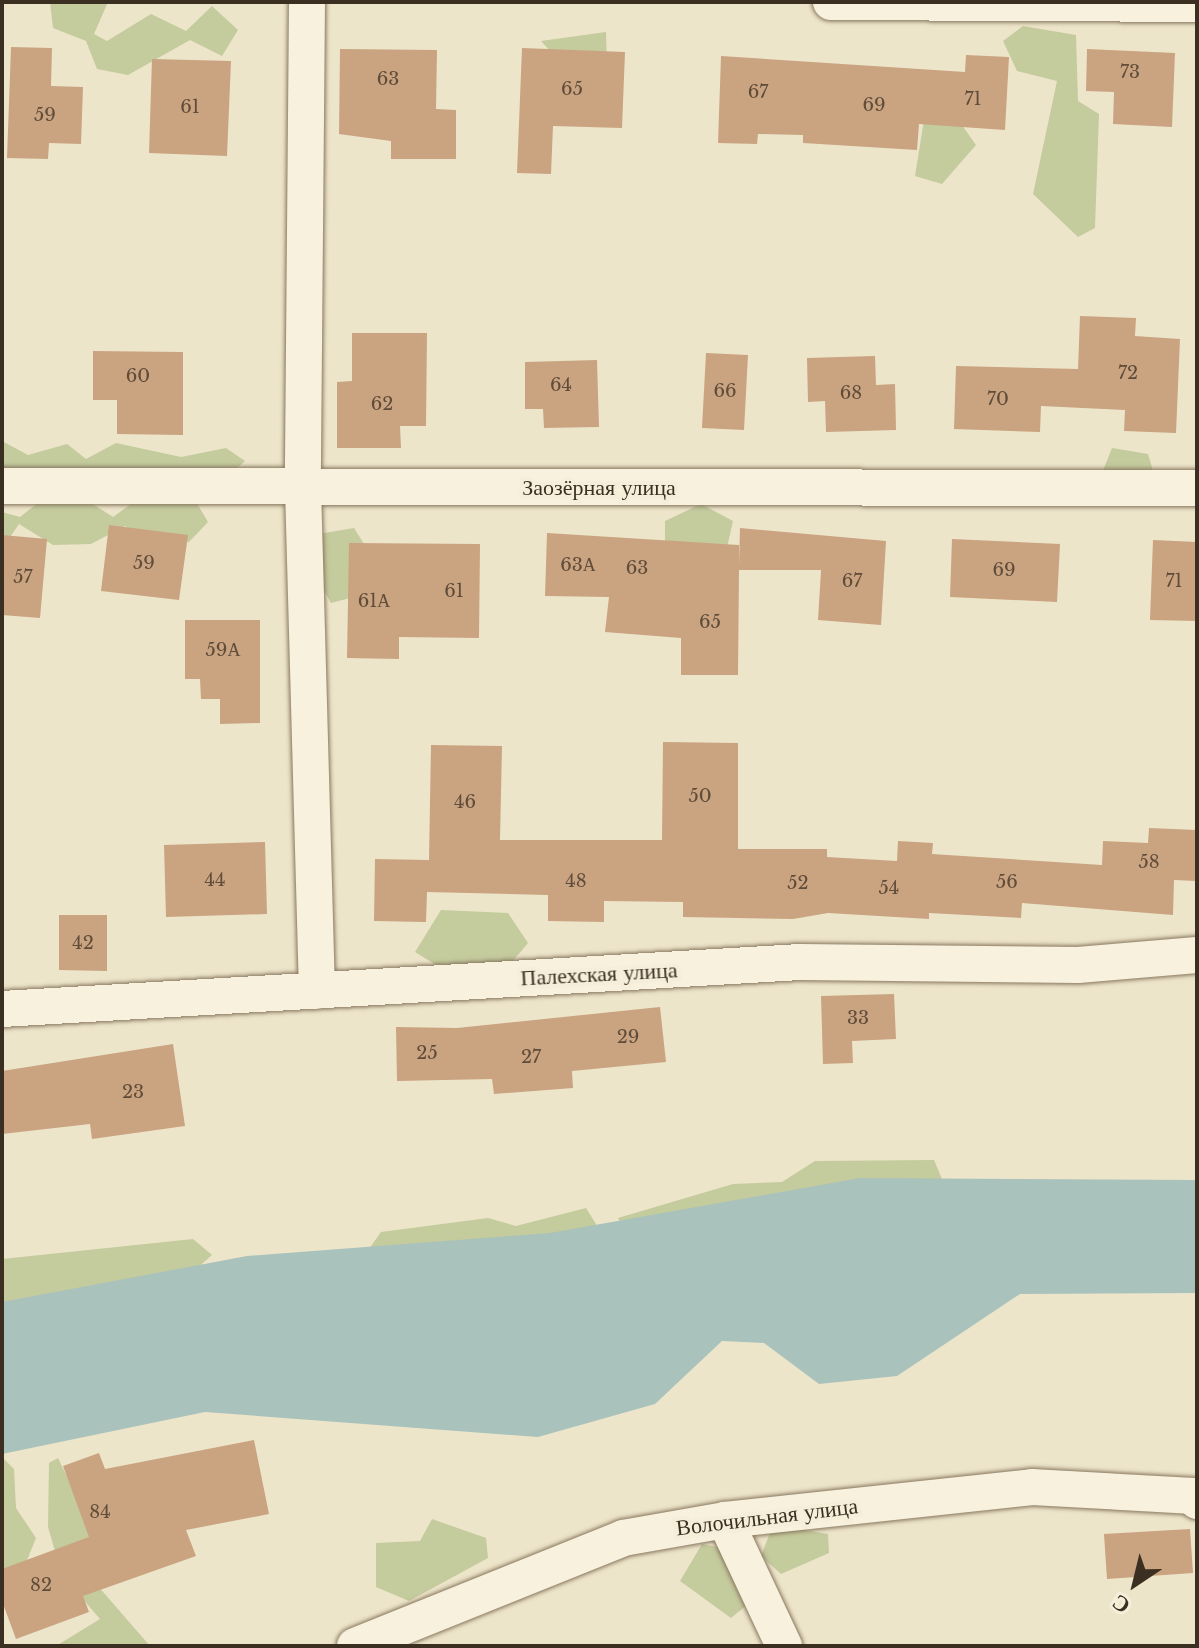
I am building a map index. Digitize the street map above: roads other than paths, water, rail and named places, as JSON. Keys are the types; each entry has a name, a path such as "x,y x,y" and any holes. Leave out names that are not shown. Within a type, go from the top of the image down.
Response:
{"street":[{"path":"307,2 303,488 317,991"},
{"path":"831,2 1197,4"},
{"name":"Заозёрная улица","path":"2,486 1197,488"},
{"name":"Палехская улица","path":"2,1009 800,962 1078,965 1197,955"},
{"name":"Волочильная улица","path":"355,1646 623,1538 725,1520 1032,1487 1194,1496 1197,1501"},
{"path":"725,1520 784,1646"}],"water":[{"path":"860,1178 1197,1180 1197,1293 1020,1294 897,1376 819,1384 764,1343 722,1341 655,1404 538,1437 205,1412 2,1454 2,1302 247,1256 550,1233"}]}
